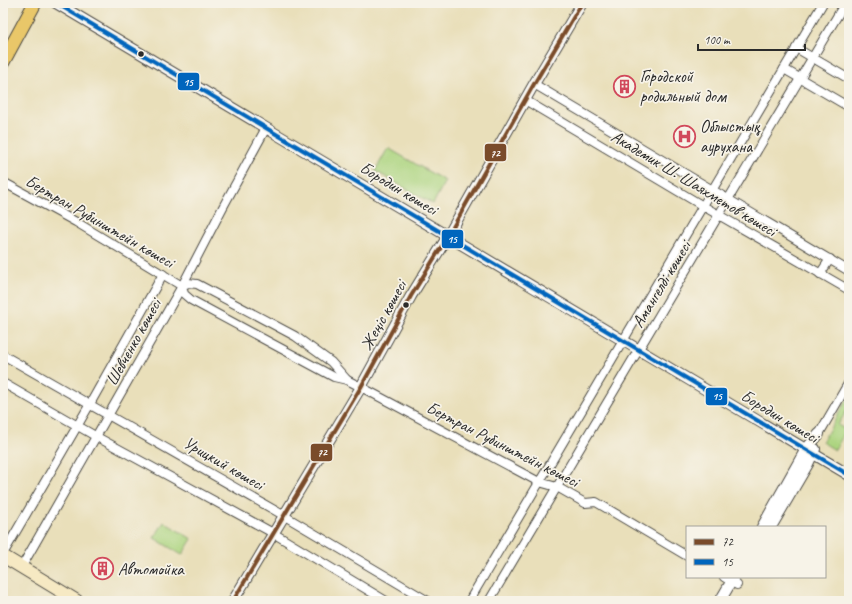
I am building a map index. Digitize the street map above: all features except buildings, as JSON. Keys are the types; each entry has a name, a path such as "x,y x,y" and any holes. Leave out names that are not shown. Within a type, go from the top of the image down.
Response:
{"main road":[{"path":"3,62 35,3"},
{"path":"3,555 77,601"}],"street":[{"name":"Бородин көшесі","path":"56,3 849,475"},
{"name":"Жеңіс көшесі","path":"233,601 361,387 411,296 448,236 534,84 582,3"},
{"name":"Амангелді көшесі","path":"469,601 823,3"},
{"name":"Амангелді көшесі","path":"489,601 846,3"},
{"path":"796,48 849,79"},
{"path":"784,69 849,107"},
{"name":"Академик Ш. Шаяхметов көшесі","path":"534,84 849,271"},
{"name":"Академик Ш. Шаяхметов көшесі","path":"525,100 703,206 849,290"},
{"name":"Шевченко көшесі","path":"22,568 182,286 266,128"},
{"name":"Бертран Рубинштейн көшесі","path":"3,182 76,222 182,286"},
{"path":"820,274 830,259"},
{"name":"Шевченко көшесі","path":"3,555 78,426 163,274"},
{"path":"188,283 197,284 295,336 331,362 347,380 334,377 191,300 184,294 182,286 188,283"},
{"name":"Урицкий көшесі","path":"3,355 284,515 428,601"},
{"name":"Бертран Рубинштейн көшесі","path":"347,380 539,482 557,487 585,503 596,502 686,555"},
{"path":"763,526 809,452 849,382"},
{"path":"3,383 96,437 273,533 386,601"},
{"path":"772,526 808,464 809,452"},
{"path":"720,601 734,579"},
{"path":"728,601 734,579"}],"green space":[{"path":"388,148 445,181 433,204 375,171"},
{"path":"849,396 849,407 838,425 846,430 835,450 822,442"},
{"path":"164,522 192,539 182,555 154,538"}],"transit line":[{"name":"15","path":"56,3 849,475"},
{"name":"72","path":"233,601 361,387 411,296 448,236 534,84 582,3"}],"place":[{"name":"Городской родильный дом","path":"625,86"},
{"name":"Облыстық аурухана","path":"684,136"},
{"name":"Автомойка","path":"102,569"}]}
